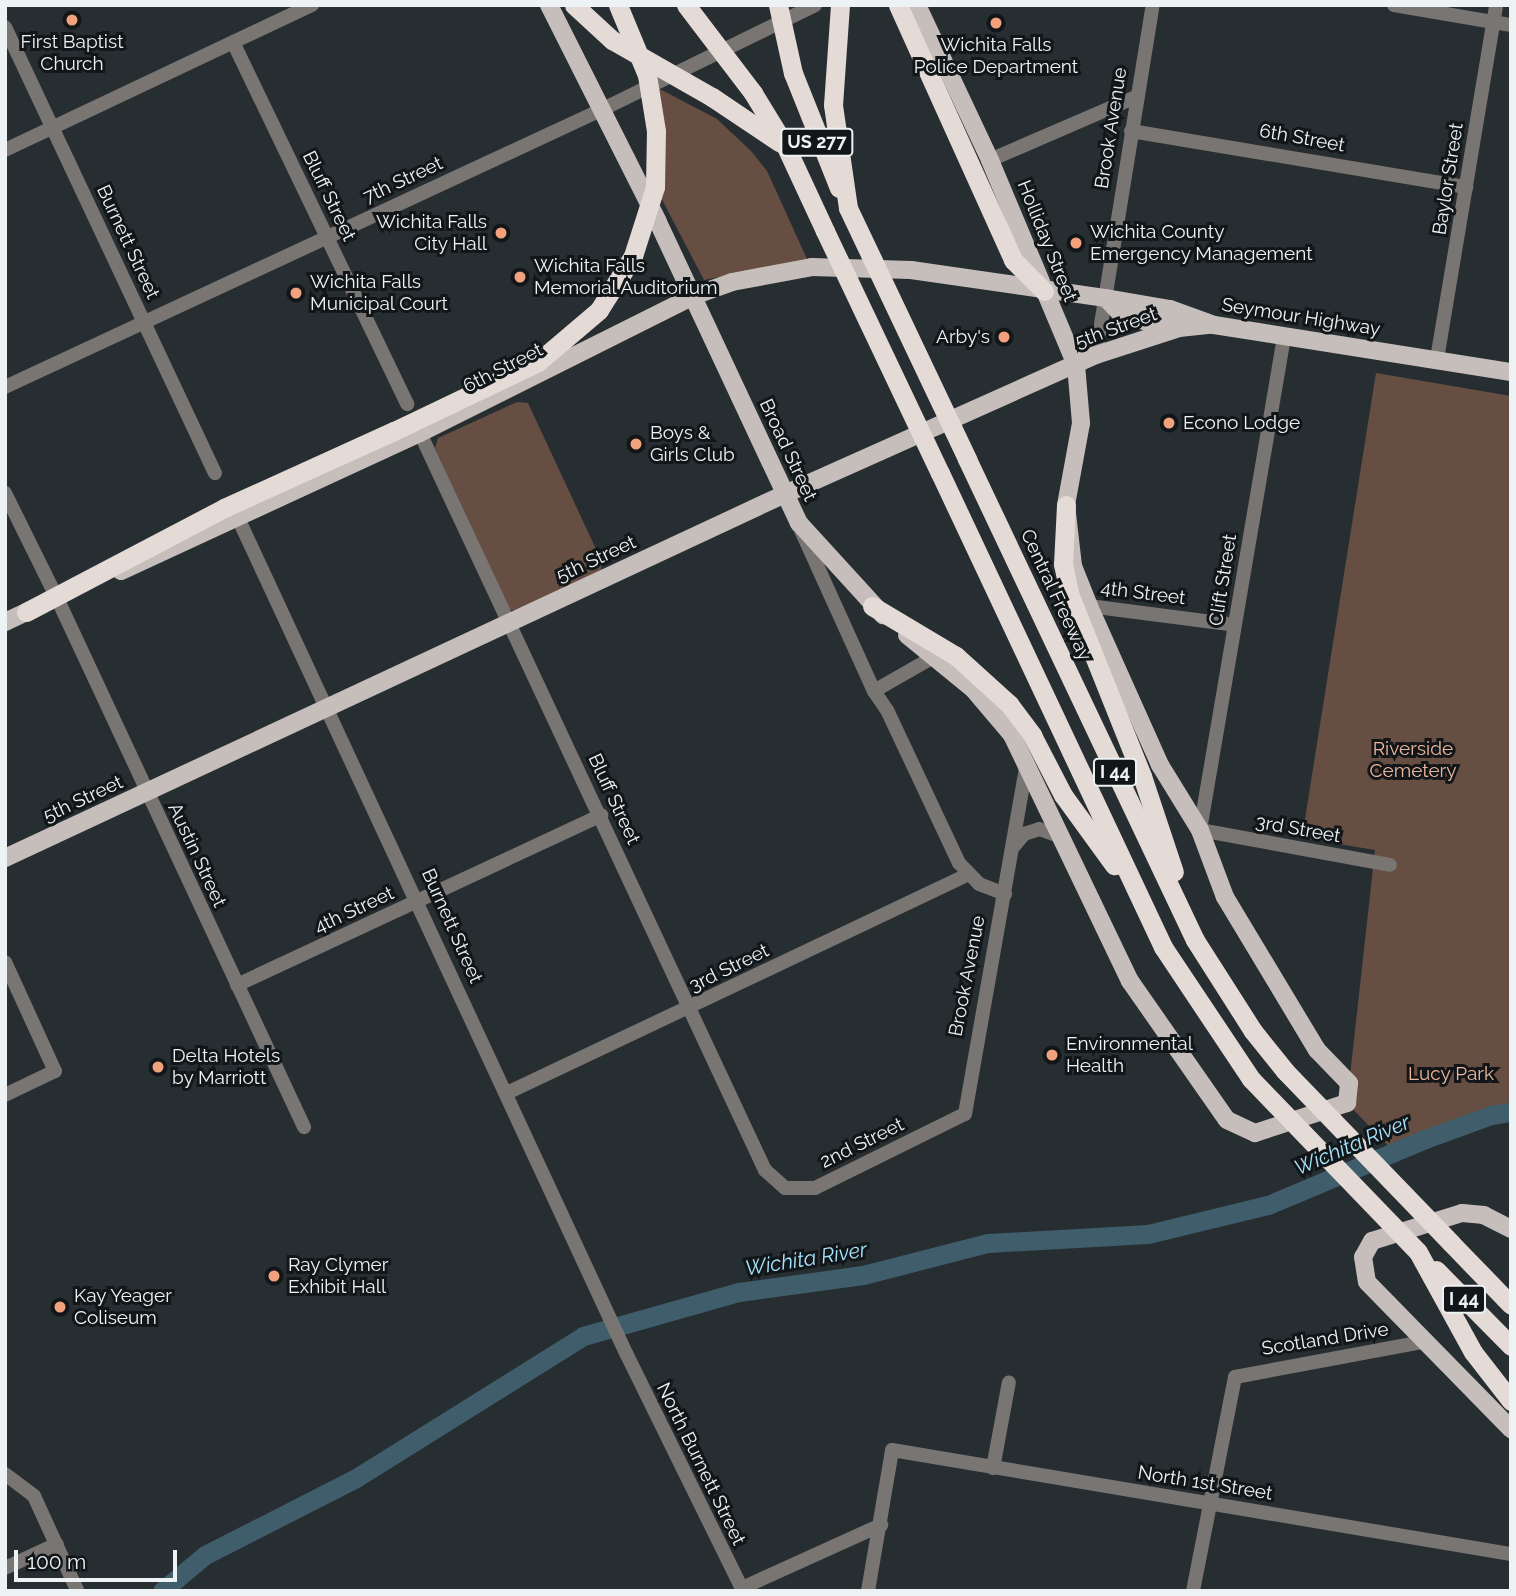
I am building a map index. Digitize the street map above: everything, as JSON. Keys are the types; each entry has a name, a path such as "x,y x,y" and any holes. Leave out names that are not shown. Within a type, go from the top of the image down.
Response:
{"highway":[{"path":"574,5 612,40 712,97 786,147"},
{"path":"26,612 224,508 538,362 599,310 633,256 654,187 656,131 647,75 618,5"},
{"name":"US 277","path":"686,5 753,93 786,147"},
{"name":"Central Freeway","path":"778,5 805,114 1195,940 1246,1021 1285,1071 1507,1299"},
{"path":"840,5 835,50 834,105 848,208"},
{"path":"898,5 929,81 1013,260 1044,291"},
{"name":"I 44","path":"786,147 1141,902 1193,998 1251,1079 1511,1346"},
{"path":"1066,505 1063,564 1070,596 1142,776 1195,940"},
{"path":"872,606 956,656 1009,704 1032,735 1063,795 1141,902"},
{"path":"1418,1252 1473,1352 1511,1401"}],"main road":[{"name":"Broad Street","path":"549,5 603,109 799,523"},
{"name":"Holliday Street","path":"917,5 990,160 1076,365 1081,423 1066,505"},
{"name":"6th Street","path":"57,597 238,518 419,433 693,296 768,274 853,266 911,270 1044,291"},
{"name":"Seymour Highway","path":"1044,291 1170,309 1214,325 1511,372"},
{"path":"1106,298 1122,316 1143,324 1179,328"},
{"name":"5th Street","path":"5,858 785,494 1096,355 1179,328 1214,325"},
{"name":"Brook Avenue","path":"1081,423 1096,355"},
{"name":"Central Freeway","path":"799,523 872,606 935,656 997,713 1027,764 1130,981 1227,1120 1255,1133 1347,1103 1349,1083 1317,1050 1225,897 1200,830 1160,765 1073,566 1066,505"},
{"path":"5,622 26,612"},
{"path":"1511,1229 1484,1215 1462,1213 1372,1241 1363,1257 1367,1282 1422,1342 1511,1429"}],"street":[{"path":"5,150 312,5"},
{"name":"7th Street","path":"5,387 143,320 603,109 815,5"},
{"name":"Brook Avenue","path":"1096,355 1153,5"},
{"path":"1394,5 1511,25"},
{"name":"Baylor Street","path":"1437,359 1496,5"},
{"name":"Burnett Street","path":"5,27 215,473"},
{"name":"Bluff Street","path":"233,42 407,404"},
{"path":"990,160 1138,96"},
{"name":"6th Street","path":"1131,131 1466,187"},
{"name":"Clift Street","path":"1200,830 1284,337"},
{"name":"Bluff Street","path":"419,433 511,623 690,1009 774,1180"},
{"name":"Austin Street","path":"5,494 57,597 146,793 304,1127"},
{"name":"Burnett Street","path":"238,518 419,901 626,1353"},
{"name":"Broad Street","path":"799,523 874,691 967,875"},
{"name":"4th Street","path":"1089,606 1235,625"},
{"path":"874,691 935,656"},
{"name":"Brook Avenue","path":"965,1114 986,972 1005,894 1027,764"},
{"name":"4th Street","path":"237,985 601,815"},
{"path":"1013,847 1024,834 1039,830 1062,837"},
{"name":"3rd Street","path":"1200,830 1390,865"},
{"path":"967,875 1005,894"},
{"name":"3rd Street","path":"506,1093 690,1009 967,875"},
{"path":"5,962 55,1071 5,1095"},
{"name":"2nd Street","path":"774,1180 799,1190 815,1188 965,1114"},
{"name":"Scotland Drive","path":"1210,1503 1235,1377 1422,1342"},
{"name":"North Burnett Street","path":"626,1353 742,1589"},
{"path":"993,1468 1009,1382"},
{"name":"North 1st Street","path":"881,1525 892,1450 1511,1554"},
{"path":"5,1474 34,1496 77,1590"},
{"path":"1193,1591 1210,1503"},
{"path":"742,1589 881,1525"},
{"path":"868,1591 881,1525"},
{"path":"5,1568 57,1544"}],"green space":[{"path":"656,87 717,119 751,151 767,171 807,259 704,280 657,190"},
{"name":"Riverside Cemetery","path":"1376,373 1511,396 1511,1112 1491,1115 1394,1152 1347,1103 1375,850 1302,838"},
{"path":"517,402 528,403 602,562 601,571 515,611 509,609 435,448 438,438"}],"waterway":[{"name":"Wichita River","path":"162,1591 205,1555 356,1478 583,1336 739,1292 863,1275 988,1243 1148,1234 1268,1205 1425,1139 1491,1115 1511,1112"}],"place":[{"name":"First Baptist Church","path":"72,20"},
{"name":"Wichita Falls Police Department","path":"996,23"},
{"name":"Wichita Falls City Hall","path":"501,233"},
{"name":"Wichita County Emergency Management","path":"1076,243"},
{"name":"Wichita Falls Memorial Auditorium","path":"520,277"},
{"name":"Wichita Falls Municipal Court","path":"296,293"},
{"name":"Arby's","path":"1004,337"},
{"name":"Econo Lodge","path":"1169,423"},
{"name":"Boys & Girls Club","path":"636,444"},
{"name":"Environmental Health","path":"1052,1055"},
{"name":"Delta Hotels by Marriott","path":"158,1067"},
{"name":"Ray Clymer Exhibit Hall","path":"274,1276"},
{"name":"Kay Yeager Coliseum","path":"60,1307"}],"park label":[{"name":"Lucy Park","path":"1451,1074"}]}
